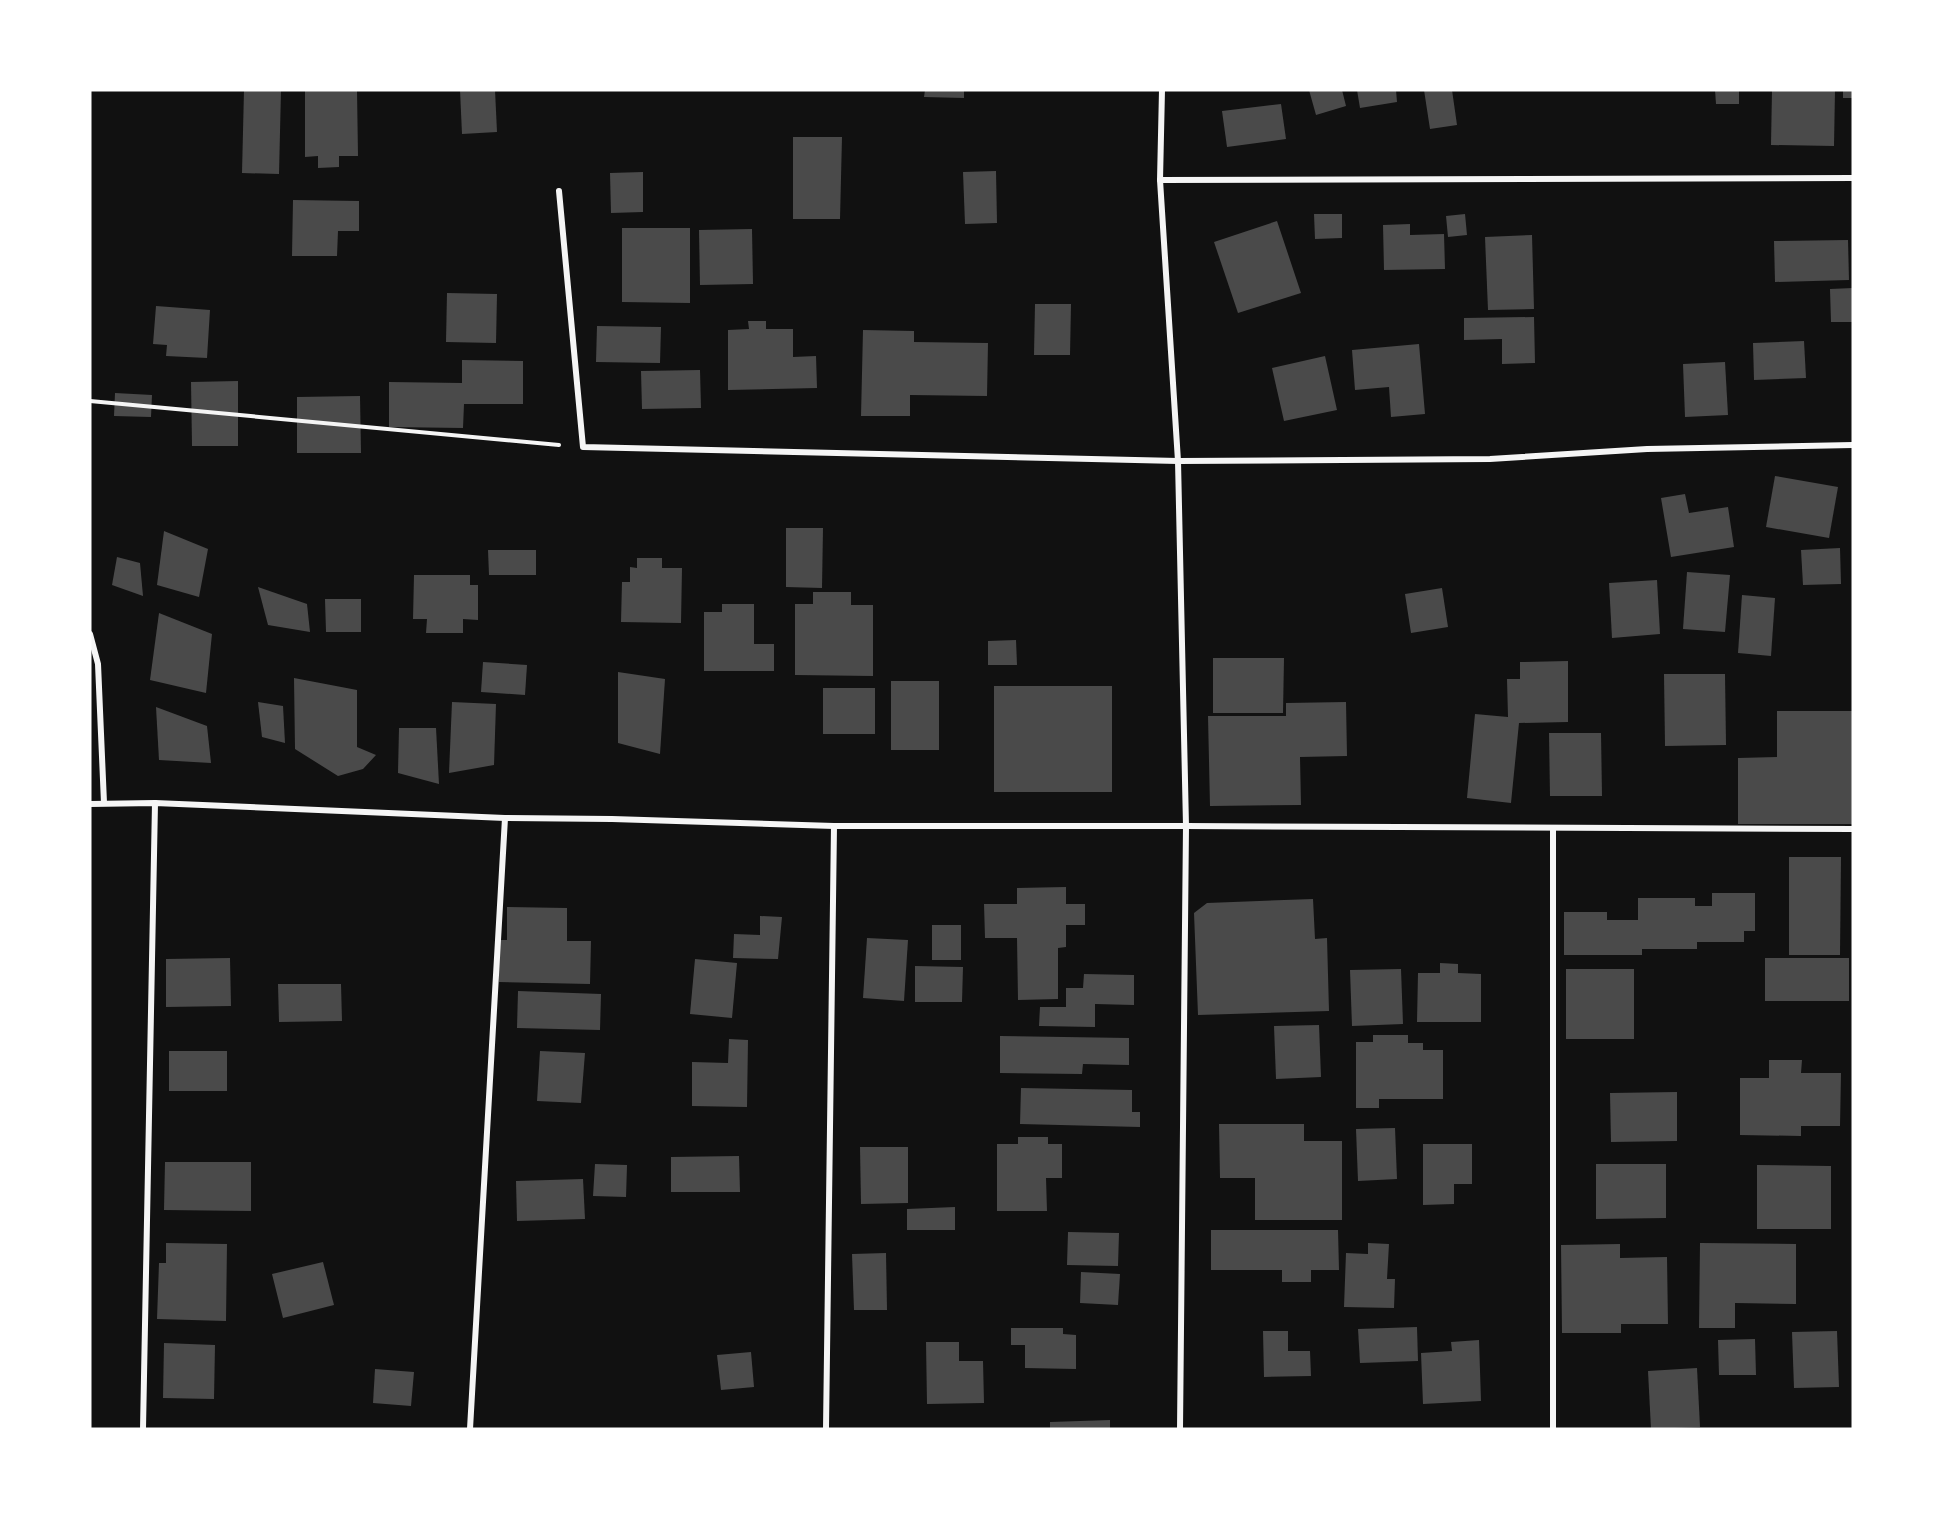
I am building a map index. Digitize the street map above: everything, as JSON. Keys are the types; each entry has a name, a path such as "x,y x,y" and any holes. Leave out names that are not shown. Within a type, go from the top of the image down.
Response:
{"street":[{"path":"1162,90 1160,180 1178,461 1186,826 1180,1429"},
{"path":"1160,180 1853,178"},
{"path":"559,190 583,447 1178,461 1490,459 1647,448 1853,445"},
{"path":"90,634 98,664 104,803"},
{"path":"143,1429 155,803"},
{"path":"90,804 155,803 505,818 834,826 1853,829"},
{"path":"470,1429 505,818"},
{"path":"826,1429 834,826"},
{"path":"1553,828 1553,1429"}],"path":[{"path":"90,401 583,447"}],"building":[{"path":"244,90 281,90 279,174 242,173"},
{"path":"305,90 357,90 358,156 339,156 339,167 318,168 318,156 305,157"},
{"path":"460,90 495,90 497,132 462,134"},
{"path":"925,90 964,90 964,98 924,97"},
{"path":"1309,90 1342,90 1346,106 1316,115"},
{"path":"1357,90 1396,90 1397,102 1360,108"},
{"path":"1424,90 1452,90 1457,125 1430,129"},
{"path":"1715,90 1739,90 1739,104 1716,104"},
{"path":"1772,90 1835,90 1834,146 1771,145"},
{"path":"1843,90 1853,90 1853,98 1843,98"},
{"path":"1281,104 1286,139 1227,147 1222,111"},
{"path":"793,137 842,137 840,219 793,219"},
{"path":"996,171 997,223 965,224 963,172"},
{"path":"643,172 643,212 611,213 610,173"},
{"path":"293,200 359,201 359,231 338,231 337,256 292,256"},
{"path":"1314,214 1342,214 1342,238 1315,239"},
{"path":"1465,214 1467,235 1448,237 1446,216"},
{"path":"1277,221 1301,293 1238,313 1214,242"},
{"path":"1410,224 1410,235 1444,234 1445,269 1384,270 1383,225"},
{"path":"622,228 690,228 690,303 622,302"},
{"path":"752,229 753,284 700,285 699,230"},
{"path":"1532,235 1534,309 1488,310 1485,237"},
{"path":"1848,240 1849,280 1775,282 1774,241"},
{"path":"1853,288 1853,322 1831,322 1830,289"},
{"path":"447,293 497,294 496,343 446,342"},
{"path":"1035,304 1071,304 1070,355 1034,355"},
{"path":"156,306 210,310 207,358 166,356 167,345 153,344"},
{"path":"1534,317 1535,363 1502,364 1502,339 1464,340 1464,318"},
{"path":"748,321 766,321 766,329 793,329 793,357 816,356 817,388 728,390 728,330 749,329"},
{"path":"597,326 661,327 660,363 596,362"},
{"path":"863,330 914,331 914,342 988,343 987,396 910,395 910,416 861,416"},
{"path":"1804,341 1806,378 1754,380 1753,343"},
{"path":"1419,344 1425,414 1391,417 1389,387 1355,390 1352,350"},
{"path":"1325,356 1337,410 1284,421 1272,368"},
{"path":"462,360 523,361 523,404 464,404 463,428 389,427 389,382 462,383"},
{"path":"1725,362 1728,415 1685,417 1683,364"},
{"path":"700,370 701,408 642,409 641,371"},
{"path":"238,381 238,446 192,446 191,382"},
{"path":"115,393 152,395 151,417 114,416"},
{"path":"360,396 361,453 297,453 297,397"},
{"path":"1775,476 1838,487 1829,538 1766,527"},
{"path":"1685,494 1689,513 1728,507 1734,547 1671,557 1661,498"},
{"path":"786,528 823,528 822,588 786,587"},
{"path":"164,531 208,549 199,597 157,585"},
{"path":"1840,548 1841,584 1803,585 1801,550"},
{"path":"488,550 536,550 536,575 489,575"},
{"path":"117,557 140,563 143,596 112,585"},
{"path":"637,558 662,558 662,568 682,568 681,623 621,622 622,582 630,582 630,567 637,568"},
{"path":"1687,572 1730,575 1725,632 1683,629"},
{"path":"414,575 470,575 470,585 478,585 478,620 463,619 463,633 426,633 427,619 413,619"},
{"path":"1657,580 1660,634 1612,638 1609,583"},
{"path":"258,587 307,604 310,632 268,625"},
{"path":"1442,588 1448,627 1411,633 1405,594"},
{"path":"813,592 851,592 851,605 873,605 873,676 795,675 795,604 813,604"},
{"path":"1742,595 1775,598 1771,656 1738,653"},
{"path":"325,599 361,599 361,632 326,632"},
{"path":"722,604 754,604 754,644 774,644 774,671 704,671 704,612 722,612"},
{"path":"159,613 212,634 206,693 150,680"},
{"path":"1016,640 1017,665 988,665 988,641"},
{"path":"1213,658 1284,658 1283,713 1213,713"},
{"path":"1568,661 1568,722 1519,723 1511,803 1467,798 1475,714 1508,717 1507,679 1520,679 1520,662"},
{"path":"483,662 527,665 525,695 481,692"},
{"path":"618,672 665,679 660,754 618,743"},
{"path":"1664,674 1725,674 1726,745 1665,746"},
{"path":"294,678 357,690 357,747 376,755 363,769 338,776 295,749"},
{"path":"891,681 939,681 939,750 891,750"},
{"path":"994,686 1112,686 1112,792 994,792"},
{"path":"823,688 875,688 875,734 823,734"},
{"path":"258,702 283,706 285,743 262,737"},
{"path":"452,702 496,704 494,765 449,773"},
{"path":"1346,702 1347,756 1300,757 1301,805 1210,806 1208,716 1286,716 1286,703"},
{"path":"156,707 207,726 211,763 159,760"},
{"path":"1777,711 1853,711 1853,824 1738,824 1738,758 1777,757"},
{"path":"399,728 436,728 439,784 398,773"},
{"path":"1549,733 1601,733 1602,796 1550,796"},
{"path":"1789,857 1841,857 1840,955 1789,955"},
{"path":"1066,887 1066,904 1085,904 1085,925 1066,925 1066,947 1058,948 1058,999 1018,1000 1017,938 985,938 984,904 1017,904 1017,888"},
{"path":"1712,893 1755,893 1755,931 1744,931 1744,942 1697,942 1697,949 1642,949 1642,955 1564,955 1564,912 1607,912 1607,920 1638,920 1638,898 1695,898 1695,906 1712,906"},
{"path":"1313,899 1315,939 1327,938 1329,1011 1198,1015 1194,913 1207,903"},
{"path":"507,907 567,908 567,941 591,941 590,984 499,982 499,940 507,940"},
{"path":"760,916 782,917 778,959 733,958 734,934 760,935"},
{"path":"932,925 961,925 961,960 932,960"},
{"path":"867,938 908,940 904,1001 863,998"},
{"path":"230,958 231,1006 166,1007 166,959"},
{"path":"1765,958 1849,958 1849,1001 1765,1001"},
{"path":"695,959 737,963 732,1018 690,1014"},
{"path":"1440,963 1458,964 1458,973 1481,974 1481,1022 1417,1022 1418,973 1440,973"},
{"path":"915,966 963,967 962,1002 915,1002"},
{"path":"1401,969 1403,1024 1352,1026 1350,970"},
{"path":"1566,969 1634,969 1634,1039 1566,1039"},
{"path":"1084,974 1134,975 1134,1005 1095,1004 1095,1027 1039,1026 1040,1007 1066,1007 1066,988 1083,988"},
{"path":"278,984 341,984 342,1021 279,1022"},
{"path":"518,991 601,994 600,1030 517,1028"},
{"path":"1319,1025 1321,1077 1276,1079 1274,1026"},
{"path":"1373,1035 1408,1035 1408,1043 1423,1043 1423,1050 1443,1050 1443,1099 1379,1099 1379,1108 1356,1108 1356,1042 1373,1042"},
{"path":"1000,1036 1129,1038 1129,1065 1083,1064 1082,1074 1000,1073"},
{"path":"729,1039 748,1040 747,1107 692,1106 692,1062 728,1063"},
{"path":"169,1051 227,1051 227,1091 169,1091"},
{"path":"540,1051 585,1053 581,1103 537,1101"},
{"path":"1769,1060 1802,1060 1801,1073 1841,1073 1840,1126 1801,1126 1801,1136 1740,1135 1740,1078 1769,1078"},
{"path":"1021,1088 1132,1090 1132,1112 1140,1112 1140,1127 1020,1124"},
{"path":"1677,1092 1677,1141 1611,1142 1610,1093"},
{"path":"1219,1124 1304,1124 1304,1141 1342,1141 1342,1220 1255,1220 1255,1178 1220,1178"},
{"path":"1395,1128 1397,1179 1358,1181 1356,1129"},
{"path":"1018,1137 1048,1137 1048,1144 1062,1144 1062,1178 1046,1178 1047,1211 997,1211 997,1144 1018,1144"},
{"path":"1423,1144 1472,1144 1472,1184 1454,1184 1454,1204 1423,1205"},
{"path":"860,1147 908,1147 908,1203 861,1204"},
{"path":"739,1156 740,1192 671,1192 671,1157"},
{"path":"165,1162 251,1162 251,1211 164,1210"},
{"path":"595,1164 627,1165 626,1197 593,1196"},
{"path":"1596,1164 1666,1164 1666,1218 1596,1219"},
{"path":"1757,1165 1831,1166 1831,1229 1757,1229"},
{"path":"583,1179 585,1219 517,1221 516,1181"},
{"path":"955,1207 955,1230 907,1230 907,1209"},
{"path":"1211,1230 1338,1230 1339,1270 1311,1270 1311,1282 1282,1282 1282,1270 1211,1270"},
{"path":"1068,1232 1119,1233 1118,1266 1067,1265"},
{"path":"166,1243 227,1244 226,1321 157,1319 159,1263 166,1263"},
{"path":"1368,1243 1389,1244 1387,1279 1395,1279 1394,1308 1344,1307 1346,1253 1368,1254"},
{"path":"1700,1243 1796,1244 1796,1304 1735,1303 1735,1328 1699,1328"},
{"path":"1620,1244 1620,1258 1667,1257 1668,1324 1621,1324 1621,1333 1562,1333 1561,1245"},
{"path":"886,1253 887,1310 854,1310 852,1254"},
{"path":"323,1262 334,1305 283,1318 272,1274"},
{"path":"1081,1272 1120,1274 1118,1305 1080,1303"},
{"path":"1417,1327 1418,1361 1360,1363 1358,1329"},
{"path":"1011,1328 1063,1328 1063,1334 1076,1335 1076,1369 1025,1368 1025,1345 1011,1345"},
{"path":"1263,1331 1288,1331 1288,1351 1310,1351 1311,1376 1264,1377"},
{"path":"1837,1331 1839,1387 1794,1388 1792,1332"},
{"path":"1755,1339 1756,1375 1719,1375 1718,1340"},
{"path":"1479,1340 1481,1401 1423,1404 1421,1353 1452,1351 1451,1342"},
{"path":"926,1342 959,1342 959,1361 983,1361 984,1403 927,1404"},
{"path":"164,1343 215,1345 214,1399 163,1398"},
{"path":"751,1352 754,1387 721,1390 717,1355"},
{"path":"1697,1368 1700,1427 1651,1429 1648,1371"},
{"path":"375,1369 414,1372 411,1406 373,1403"},
{"path":"1110,1420 1110,1429 1050,1429 1050,1422"}]}
